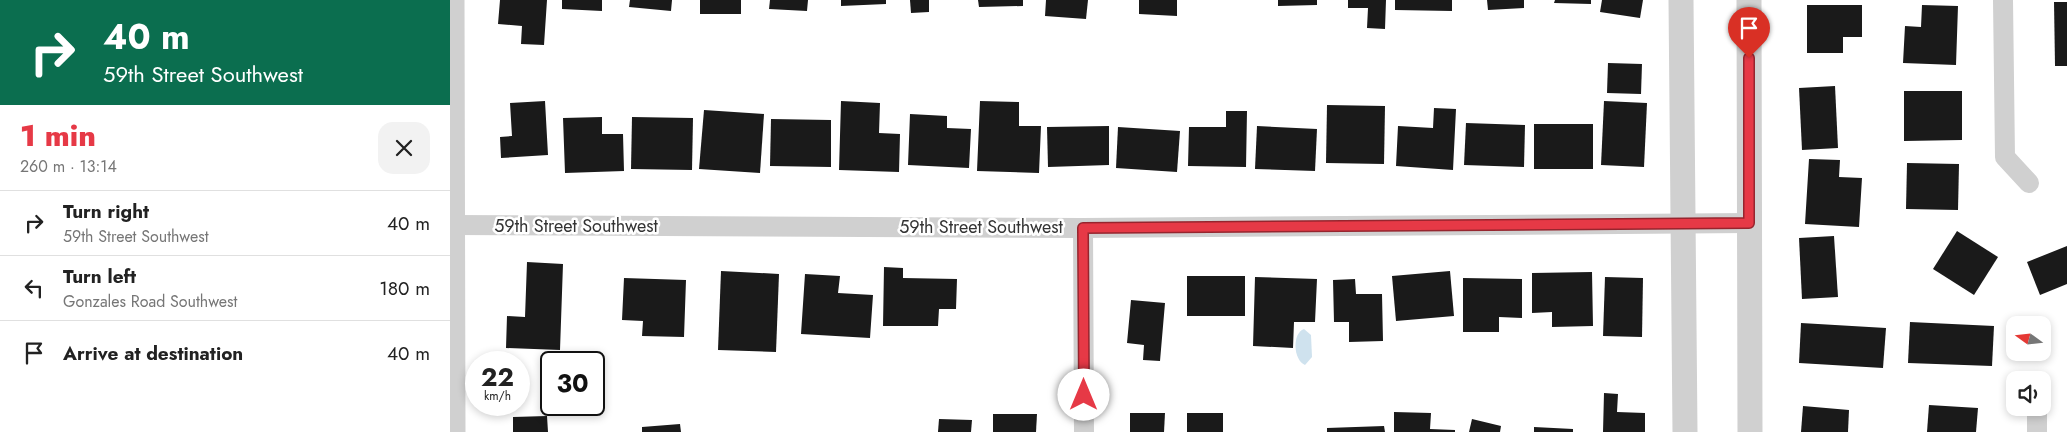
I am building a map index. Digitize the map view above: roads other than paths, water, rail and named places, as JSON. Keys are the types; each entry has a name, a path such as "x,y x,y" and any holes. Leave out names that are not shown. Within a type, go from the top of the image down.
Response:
{"street":[{"path":"452,0 453,432"},
{"path":"1681,0 1685,432"},
{"path":"1749,0 1750,432"},
{"path":"2003,0 2005,157 2029,183"},
{"name":"59th Street Southwest","path":"452,225 1083,228 1749,223"},
{"path":"1083,228 1084,432"},
{"path":"2037,416 2037,432"}],"water":[{"path":"1304,329 1311,335 1312,357 1305,365 1298,358 1296,352 1297,336"}]}
